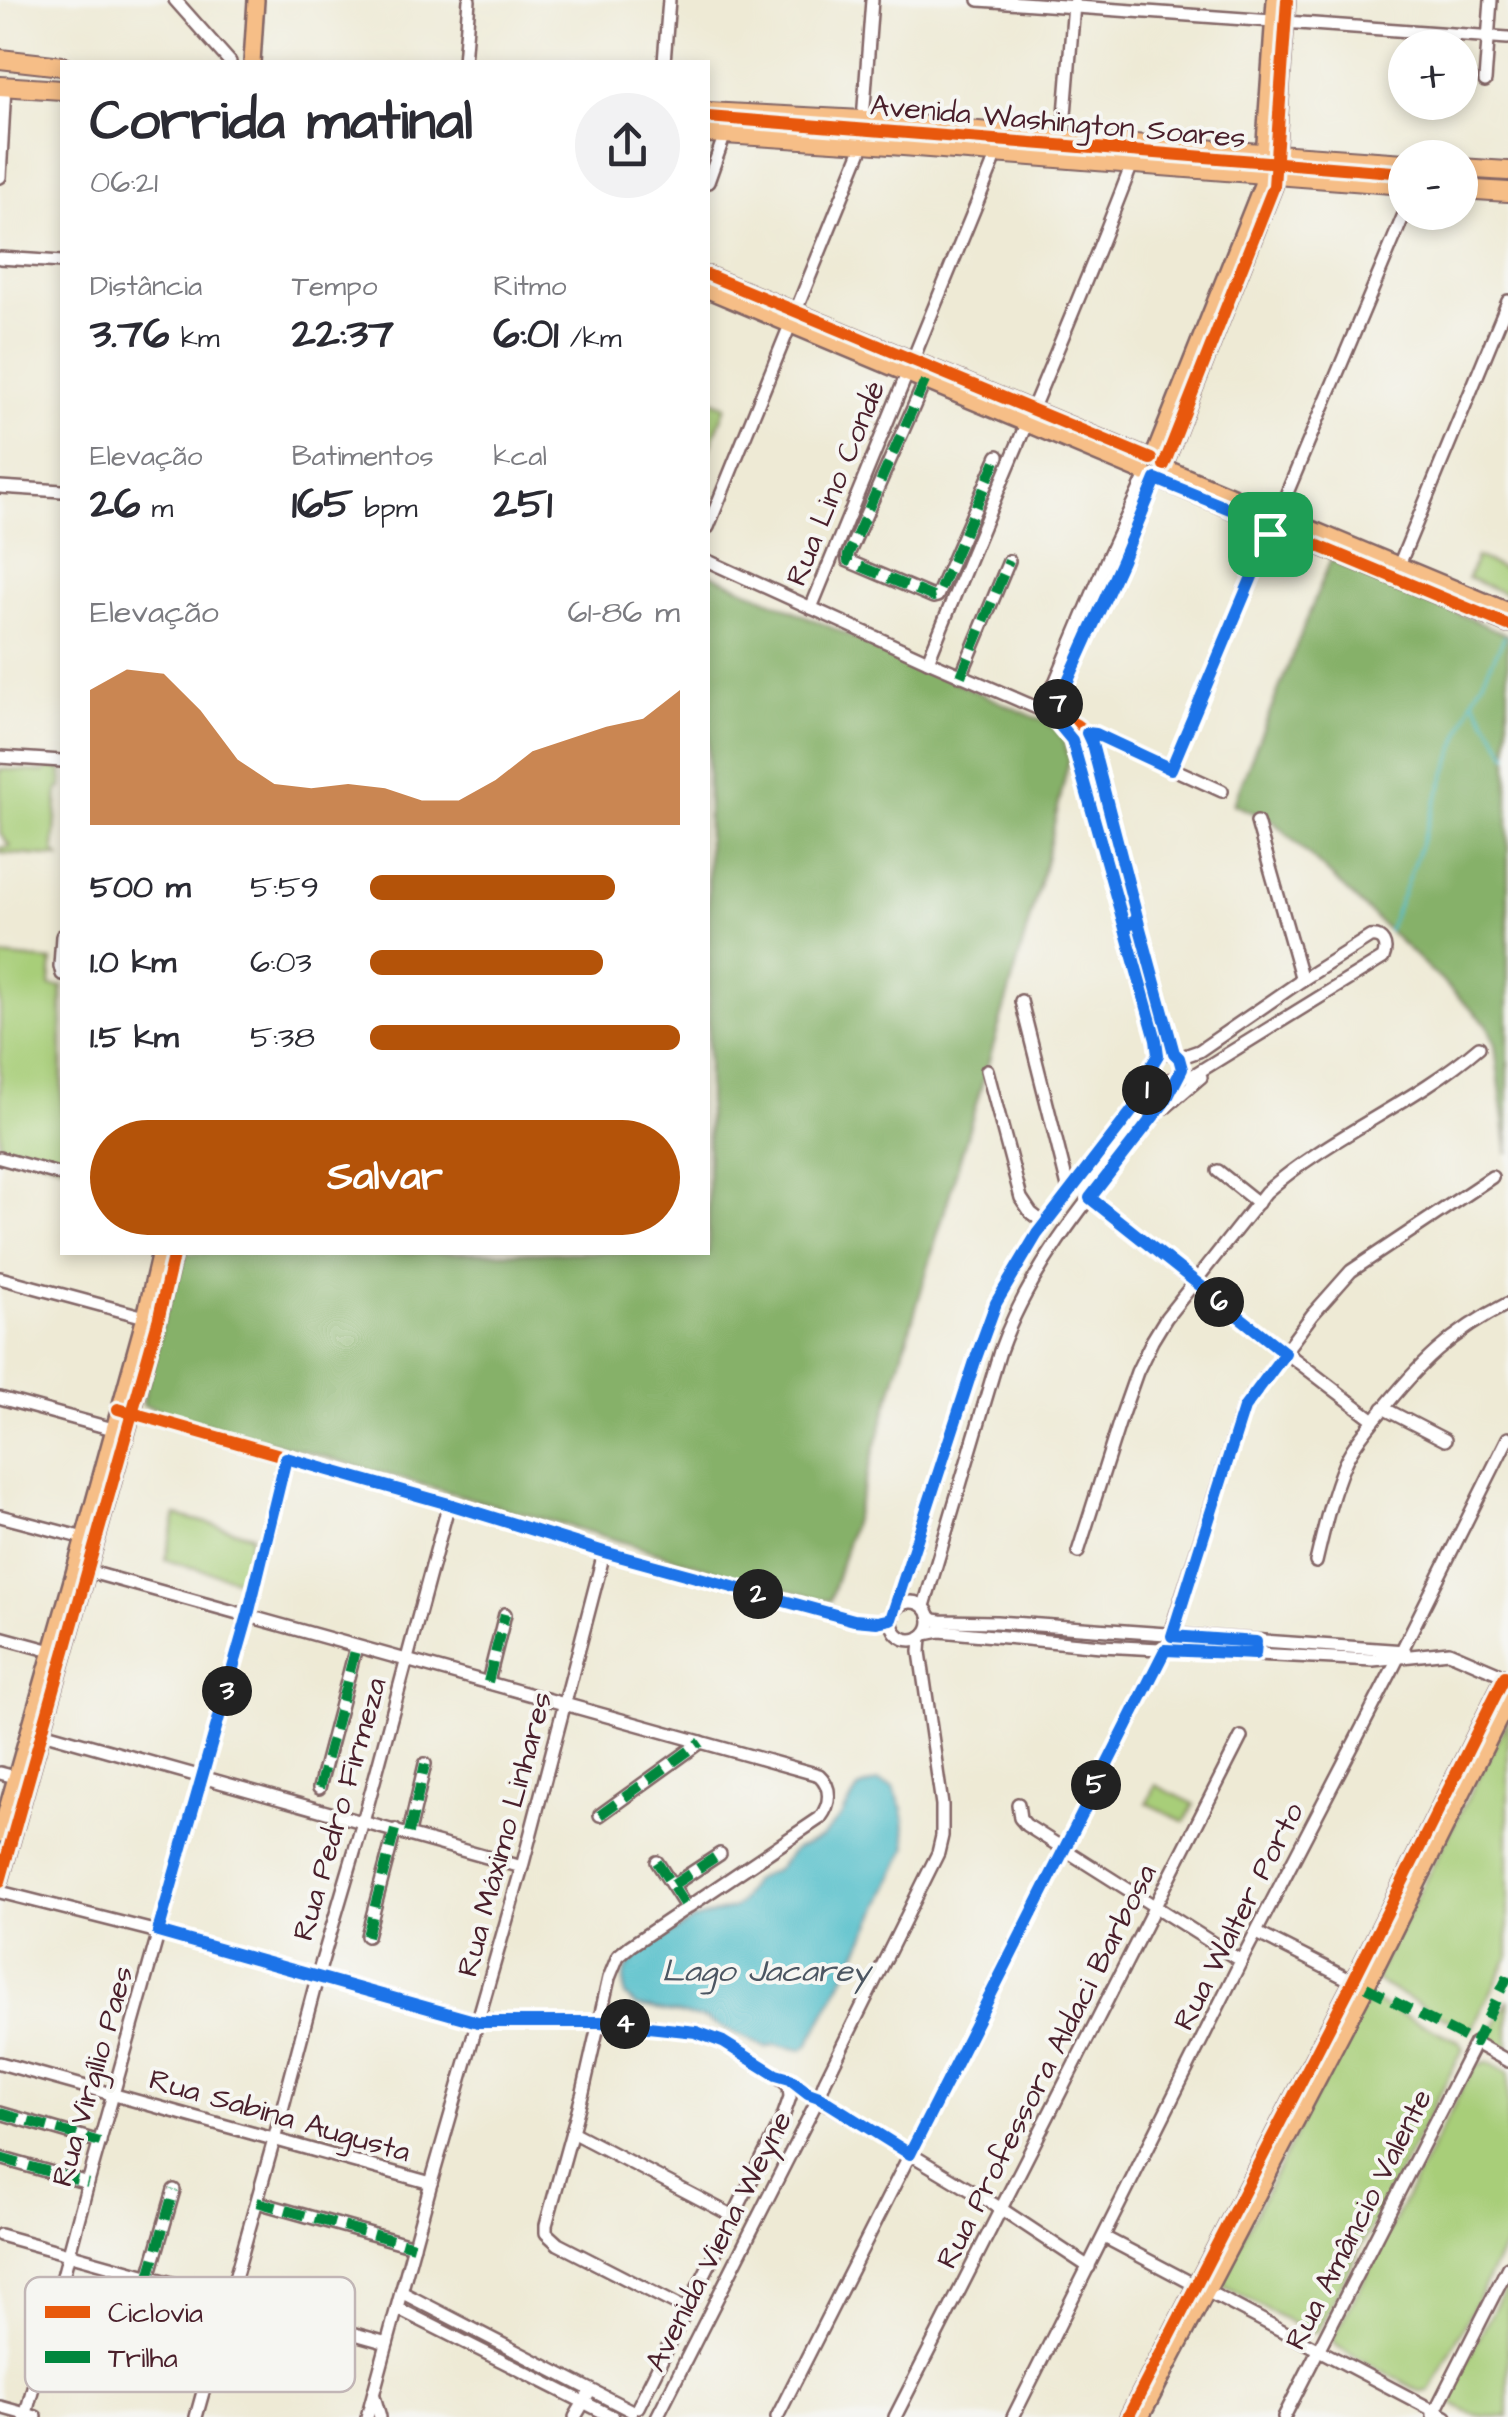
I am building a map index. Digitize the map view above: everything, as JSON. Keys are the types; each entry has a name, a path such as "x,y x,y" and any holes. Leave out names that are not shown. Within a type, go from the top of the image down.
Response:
{"highway":[{"path":"0,59 60,66"},
{"path":"2,86 60,90"},
{"name":"Avenida Washington Soares","path":"710,112 863,120 1388,162"},
{"name":"Avenida Washington Soares","path":"716,134 1388,184"},
{"path":"1478,170 1508,172"},
{"path":"1478,190 1508,192"}],"main road":[{"path":"252,60 256,0"},
{"path":"262,60 266,0"},
{"path":"1155,469 1269,173 1279,22 1275,0"},
{"path":"1279,22 1287,0"},
{"path":"710,276 791,318"},
{"path":"710,291 791,318 1397,571 1508,611"},
{"path":"910,367 925,381 1028,415"},
{"path":"1397,571 1508,625"},
{"path":"0,1834 7,1781 87,1571 159,1255"},
{"path":"0,1882 42,1732 57,1652 112,1430 124,1410 158,1320 173,1255"},
{"path":"1128,2417 1201,2288 1360,1984 1462,1779 1507,1675"},
{"path":"1462,1779 1508,1701"},
{"path":"1141,2417 1201,2288"}],"street":[{"path":"175,0 228,60"},
{"path":"464,60 469,0"},
{"path":"664,60 669,0"},
{"path":"863,120 872,0"},
{"path":"979,0 1508,38"},
{"path":"1485,81 1491,0"},
{"path":"1064,139 1074,4"},
{"path":"0,177 2,86"},
{"path":"710,170 716,134"},
{"path":"710,521 864,143"},
{"name":"Rua Lino Condé","path":"811,608 997,154"},
{"path":"928,662 1028,415 1075,312 1132,164"},
{"path":"1171,769 1397,230"},
{"path":"0,258 60,262"},
{"path":"1397,571 1508,301"},
{"path":"925,381 848,561 937,596 998,456"},
{"path":"1048,714 1108,557 1155,469"},
{"path":"0,487 60,490"},
{"path":"961,676 1010,560"},
{"path":"710,563 928,662 1074,722 1087,733 1182,1069 1158,1112 1054,1248 1015,1312 926,1611 929,1627 923,1636"},
{"path":"1048,714 1070,736 1156,1040 1158,1055 1152,1065 1155,1075 1165,1081 1192,1076 1384,958 1384,942 1379,937 1370,937 1200,1051 1158,1055"},
{"path":"1070,736 1096,734 1222,791"},
{"path":"0,757 60,760"},
{"path":"1257,822 1302,980"},
{"path":"1124,925 1138,921"},
{"path":"1021,1001 1070,1191"},
{"path":"1172,1039 1186,1048 1213,1041"},
{"path":"1078,1552 1137,1372 1166,1318 1258,1203 1284,1177 1454,1068 1479,1047"},
{"path":"1158,1112 1213,1068 1219,1058"},
{"path":"987,1070 1022,1198 1041,1229 1042,1244 1054,1248"},
{"path":"1155,1075 1142,1098 1041,1229 996,1303 893,1614 893,1629 910,1640 936,1631 1165,1650 1256,1648 1455,1654 1507,1675"},
{"path":"0,1158 60,1174"},
{"path":"1218,1171 1258,1203"},
{"path":"777,2417 1172,1636 1244,1408 1312,1315 1351,1271 1492,1178"},
{"path":"1090,1198 1374,1420"},
{"path":"1018,1264 1032,1264 1038,1272"},
{"path":"0,1278 145,1317"},
{"path":"1316,1562 1346,1460 1374,1420 1412,1372 1432,1354 1482,1317 1507,1304"},
{"path":"0,1398 112,1430"},
{"path":"1383,1408 1445,1440"},
{"path":"124,1410 604,1552 854,1620 877,1622 908,1602 941,1621 1172,1636 1256,1648"},
{"name":"Rua Walter Porto","path":"1013,2417 1508,1438"},
{"name":"Rua Virgílio Paes","path":"64,2277 248,1615 286,1458"},
{"name":"Rua Pedro Firmeza","path":"236,2277 449,1504"},
{"path":"0,1516 84,1538"},
{"name":"Rua Máximo Linhares","path":"368,2417 430,2183 522,1867 604,1552"},
{"path":"87,1571 819,1775 826,1782 824,1812 812,1824 618,1956 609,1978 546,2233 558,2244 685,2310"},
{"path":"488,1682 505,1614"},
{"path":"1063,1642 1064,1628"},
{"name":"Avenida Viena Weyne","path":"656,2417 934,1863 940,1843 942,1805 920,1652 923,1636"},
{"path":"0,1637 57,1652"},
{"path":"319,1788 356,1646"},
{"path":"42,1732 522,1867"},
{"name":"Rua Professora Aldaci Barbosa","path":"895,2417 1242,1737"},
{"path":"600,1815 702,1742"},
{"path":"409,1834 425,1764"},
{"path":"1018,1804 1026,1826 1241,1961"},
{"path":"367,1936 395,1830"},
{"path":"674,1885 720,1854"},
{"path":"657,1862 686,1907"},
{"path":"0,1892 478,2022 600,2022 696,2032 723,2042 776,2075 790,2079 1088,2267"},
{"path":"1257,1934 1360,1984"},
{"name":"Rua Amâncio Valente","path":"1284,2417 1475,2043 1508,2060"},
{"name":"Rua Sabina Augusta","path":"0,2063 430,2183"},
{"name":"Avenida Viena Weyne","path":"633,2412 783,2117 790,2097 788,2086 776,2075"},
{"path":"0,2113 100,2142"},
{"path":"572,2132 733,2216"},
{"path":"0,2158 88,2182"},
{"path":"0,2235 150,2277 174,2190"},
{"path":"257,2202 414,2246"},
{"path":"1104,2237 1438,2415 1508,2267"},
{"path":"401,2292 538,2362 613,2417"},
{"path":"397,2308 531,2375 633,2412 650,2409 656,2417"},
{"path":"355,2334 387,2343"},
{"path":"531,2375 538,2362"},
{"name":"Rua Pedro Firmeza","path":"196,2417 203,2392"},
{"path":"374,2396 380,2417"},
{"path":"575,2417 587,2396"},
{"path":"0,2408 29,2416"}],"green space":[{"path":"710,399 726,406 710,447"},
{"path":"1476,557 1508,571 1508,595 1468,578"},
{"path":"1331,559 1508,635 1508,1154 1495,1045 1487,1024 1273,821 1233,804"},
{"path":"710,574 1041,720 1063,739 1069,760 1044,868 830,1601 142,1405 180,1255 710,1255"},
{"path":"0,769 43,772 60,769 54,851 59,857 0,853 0,848 10,846 0,833"},
{"path":"0,956 52,961 50,986 60,987 60,1164 0,1148"},
{"path":"176,1515 252,1535 240,1580 165,1560"},
{"path":"1508,1720 1508,1958 1472,2029 1467,2030 1375,1977"},
{"path":"1155,1785 1194,1804 1185,1822 1147,1803"},
{"path":"1508,1999 1508,2053 1488,2039"},
{"path":"1374,2002 1459,2041 1463,2049 1317,2332 1308,2332 1220,2281 1361,2008"},
{"path":"1487,2062 1508,2072 1508,2240 1430,2391 1421,2392 1332,2341 1473,2068"},
{"path":"1508,2282 1508,2417 1475,2415 1447,2398"}],"water":[{"name":"Lago Jacarey","path":"878,1781 893,1787 903,1809 907,1847 808,2046 802,2050 775,2045 766,2048 705,2019 636,2006 625,1996 627,1968 638,1955 693,1920 734,1908 752,1881 776,1869 795,1849 821,1838 858,1789"}],"waterway":[{"path":"1505,636 1473,699 1508,754"},
{"path":"1388,930 1473,699"}],"marked path":[{"path":"925,381 848,561 937,596 998,456"},
{"path":"961,676 1009,561"},
{"path":"488,1682 505,1614"},
{"path":"319,1788 356,1647"},
{"path":"600,1815 701,1742"},
{"path":"409,1833 425,1764"},
{"path":"367,1936 395,1830"},
{"path":"673,1885 720,1854"},
{"path":"657,1862 686,1907"},
{"path":"1366,1987 1475,2043 1508,1976"},
{"path":"0,2113 100,2142"},
{"path":"0,2158 88,2183"},
{"path":"149,2277 174,2190"},
{"path":"257,2202 414,2246"}],"cycle path":[{"path":"1164,465 1274,186 1287,0"},
{"path":"710,117 1388,172"},
{"path":"710,276 1151,459"},
{"path":"1052,716 1156,479"},
{"path":"1158,479 1508,625"},
{"path":"1052,716 1076,725 1092,744 1174,1053"},
{"path":"0,1881 173,1255"},
{"path":"118,1409 449,1503 604,1553 853,1620"},
{"path":"1128,2417 1505,1676"}],"route":[{"path":"1270,534 1171,769 1087,733 1138,921 1124,925 1156,1040 1158,1055 1152,1065 1155,1075 1150,1088 1037,1234 996,1303 891,1619 854,1620 604,1552 286,1458 248,1615 158,1932 478,2022 600,2022 696,2032 723,2042 776,2075 806,2088 808,2093 910,2154 1165,1650 1255,1654 1256,1642 1172,1636 1235,1430 1244,1408 1285,1353 1090,1198 1166,1100 1182,1063 1174,1053 1138,921 1124,925 1072,740 1052,716 1156,479 1274,527 1270,534"}]}
